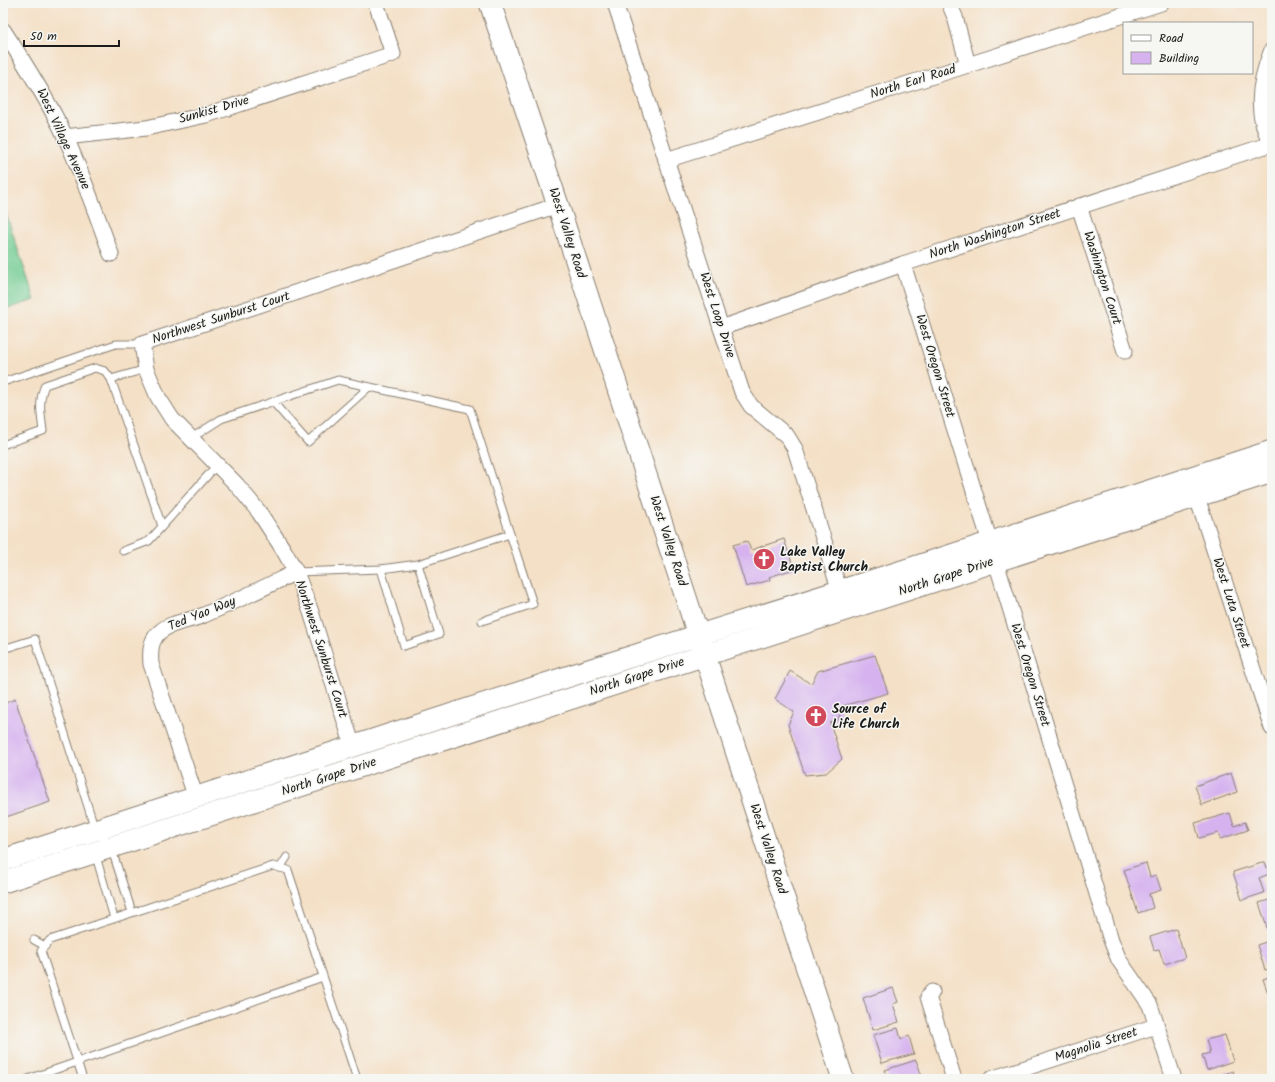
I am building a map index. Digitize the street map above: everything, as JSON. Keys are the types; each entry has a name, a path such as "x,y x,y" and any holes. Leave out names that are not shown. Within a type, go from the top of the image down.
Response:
{"main road":[{"name":"West Valley Road","path":"490,3 558,205 843,1079"},
{"path":"993,551 1191,477 1272,451"},
{"name":"North Grape Drive","path":"3,860 98,843 705,655 843,600 993,551 1197,497 1272,472"},
{"name":"North Grape Drive","path":"3,882 98,843 196,798 699,635 843,600"}],"street":[{"name":"Sunkist Drive","path":"65,137 146,128 206,115 359,65 397,55 376,3"},
{"name":"West Loop Drive","path":"615,3 742,392 751,406 787,436 794,449 843,600"},
{"path":"949,3 955,16 968,65"},
{"name":"North Earl Road","path":"666,160 1161,3"},
{"name":"West Village Avenue","path":"3,30 34,77 65,137 89,194 111,254"},
{"path":"1272,50 1261,84 1260,98 1261,115 1267,136 1272,144"},
{"name":"North Washington Street","path":"721,328 903,264 1272,144"},
{"name":"Northwest Sunburst Court","path":"353,748 311,612 296,572 259,512 237,485 190,439 172,419 158,397 146,369 142,344 558,205"},
{"name":"Washington Court","path":"1079,206 1126,351"},
{"name":"West Oregon Street","path":"903,264 993,551 1111,940 1119,960 1150,1005 1174,1079"},
{"name":"West Luta Street","path":"1191,477 1272,728"},
{"name":"Ted Yao Way","path":"196,798 151,664 148,643 154,639 161,630 202,616 296,572"},
{"path":"932,992 928,997 954,1079"},
{"name":"Magnolia Street","path":"991,1079 1156,1026"}],"lane":[{"path":"3,382 116,344 142,344"},
{"path":"5,444 42,431 40,404 41,394 45,385 95,368 104,371 111,379 162,526"},
{"path":"111,379 146,369"},
{"path":"190,439 221,419 338,380 470,409 533,604 482,621"},
{"path":"273,402 308,442 369,387"},
{"path":"123,551 149,541 217,465"},
{"path":"296,572 381,569 418,564 510,534"},
{"path":"381,569 404,646 439,634 418,564"},
{"path":"3,649 35,639 98,843 114,918"},
{"path":"98,843 132,912"},
{"path":"280,868 287,857"},
{"path":"83,1079 41,951 50,940 273,866 288,870 357,1079"},
{"path":"34,940 45,946"},
{"path":"28,1079 323,977"}],"green space":[{"path":"3,205 35,300 3,310"}],"building":[{"name":"Lake Valley Baptist Church","path":"784,539 794,569 769,577 770,580 746,587 733,545 747,541 751,550"},
{"name":"Source of Life Church","path":"875,655 888,693 839,707 841,712 838,720 830,723 842,759 826,773 805,775 788,725 794,712 775,699 790,671 811,684 818,671"},
{"path":"15,699 50,802 3,818 3,704"},
{"path":"1231,773 1237,792 1202,805 1195,786"},
{"path":"1230,813 1234,826 1245,822 1248,830 1220,839 1218,833 1199,838 1195,823"},
{"path":"1265,862 1269,874 1259,878 1264,893 1242,900 1233,872"},
{"path":"1146,863 1150,877 1156,875 1161,890 1149,894 1153,908 1138,913 1124,870"},
{"path":"1272,899 1272,930 1268,931 1259,903"},
{"path":"1176,929 1185,958 1164,964 1159,949 1154,950 1150,937"},
{"path":"1272,940 1272,968 1265,970 1257,945"},
{"path":"1272,976 1272,1005 1263,979"},
{"path":"893,988 898,1002 893,1004 899,1022 873,1030 863,998"},
{"path":"898,1028 901,1039 909,1036 914,1054 882,1063 873,1035"},
{"path":"1225,1035 1233,1061 1207,1070 1202,1055 1210,1053 1206,1040"},
{"path":"916,1060 923,1079 888,1079 885,1070"},
{"path":"1233,1071 1236,1079 1212,1079 1212,1078"}],"place":[{"name":"Lake Valley Baptist Church","path":"764,559"},
{"name":"Source of Life Church","path":"816,716"}]}
